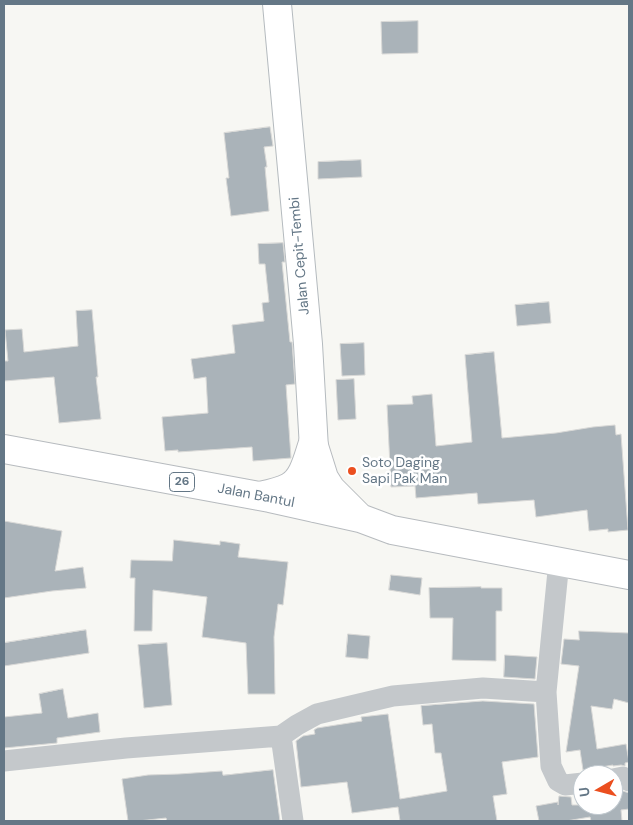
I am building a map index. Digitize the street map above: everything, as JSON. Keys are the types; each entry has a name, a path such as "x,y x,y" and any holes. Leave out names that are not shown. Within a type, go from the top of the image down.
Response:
{"main road":[{"name":"Jalan Cepit-Tembi","path":"277,4 308,344 316,508"},
{"path":"257,496 280,491 297,482 313,443"},
{"path":"313,443 324,478 331,489 360,518"},
{"name":"Jalan Bantul","path":"4,449 257,496 360,518 392,530 629,575"},
{"name":"Jalan Bantul","path":"360,518 394,514 629,559"}],"street":[{"path":"559,561 546,692 550,766 558,781 565,785 573,784"},
{"path":"4,761 126,748 281,736 317,714 393,696 483,688 546,692"},
{"path":"281,736 293,821"}],"building":[{"path":"418,21 418,53 382,54 381,22"},
{"path":"270,127 273,146 264,147 269,211 231,216 226,178 229,178 224,133"},
{"path":"361,160 362,177 318,179 318,162"},
{"path":"283,243 285,262 282,262 295,384 286,385 291,458 253,461 252,447 178,452 178,450 165,451 162,417 208,413 206,377 194,379 191,359 235,353 232,325 264,321 262,303 269,302 265,264 259,264 258,244"},
{"path":"549,302 551,323 517,326 515,305"},
{"path":"92,310 98,377 96,377 101,419 59,423 54,377 4,381 4,361 8,361 5,330 22,329 24,352 78,346 76,311"},
{"path":"364,343 365,375 342,376 340,344"},
{"path":"494,352 502,438 615,425 616,435 621,434 628,530 608,532 608,529 589,531 587,510 536,517 534,500 478,504 477,493 416,498 415,486 391,487 387,405 413,404 412,396 432,394 436,446 472,442 465,355"},
{"path":"354,379 356,419 338,420 336,380"},
{"path":"4,521 62,531 55,571 83,567 86,588 4,598"},
{"path":"174,540 220,545 220,541 240,544 238,557 288,562 283,605 278,604 274,637 275,694 248,694 246,643 202,637 207,597 153,590 152,631 134,631 135,578 130,578 131,560 172,561"},
{"path":"391,575 422,578 420,595 389,590"},
{"path":"429,588 502,588 502,611 496,611 496,661 452,660 453,618 430,618"},
{"path":"86,630 89,653 4,666 4,643"},
{"path":"579,631 629,633 629,703 614,699 612,709 591,706 597,749 626,744 629,762 625,763 625,766 582,765 580,750 566,752 579,666 561,664 564,639 579,640"},
{"path":"348,634 370,636 368,659 346,657"},
{"path":"167,643 172,705 144,708 138,645"},
{"path":"505,655 537,657 535,679 504,677"},
{"path":"63,689 68,718 98,713 100,732 57,738 57,743 4,748 4,717 42,713 39,694"},
{"path":"483,701 534,704 538,757 502,762 507,794 493,796 497,821 400,821 398,807 352,813 347,782 301,787 296,741 303,736 315,734 314,730 317,728 362,721 361,717 388,714 400,799 447,791 441,753 435,753 432,724 423,725 421,706"},
{"path":"273,770 280,821 167,821 166,818 128,821 122,779 148,775 222,771 223,775"},
{"path":"623,791 629,793 629,809 623,810"},
{"path":"559,796 571,797 573,815 621,815 622,821 591,821 590,817 566,821 539,821 536,806 558,802 558,805"}],"place":[{"name":"Soto Daging Sapi Pak Man","path":"352,471"}]}
